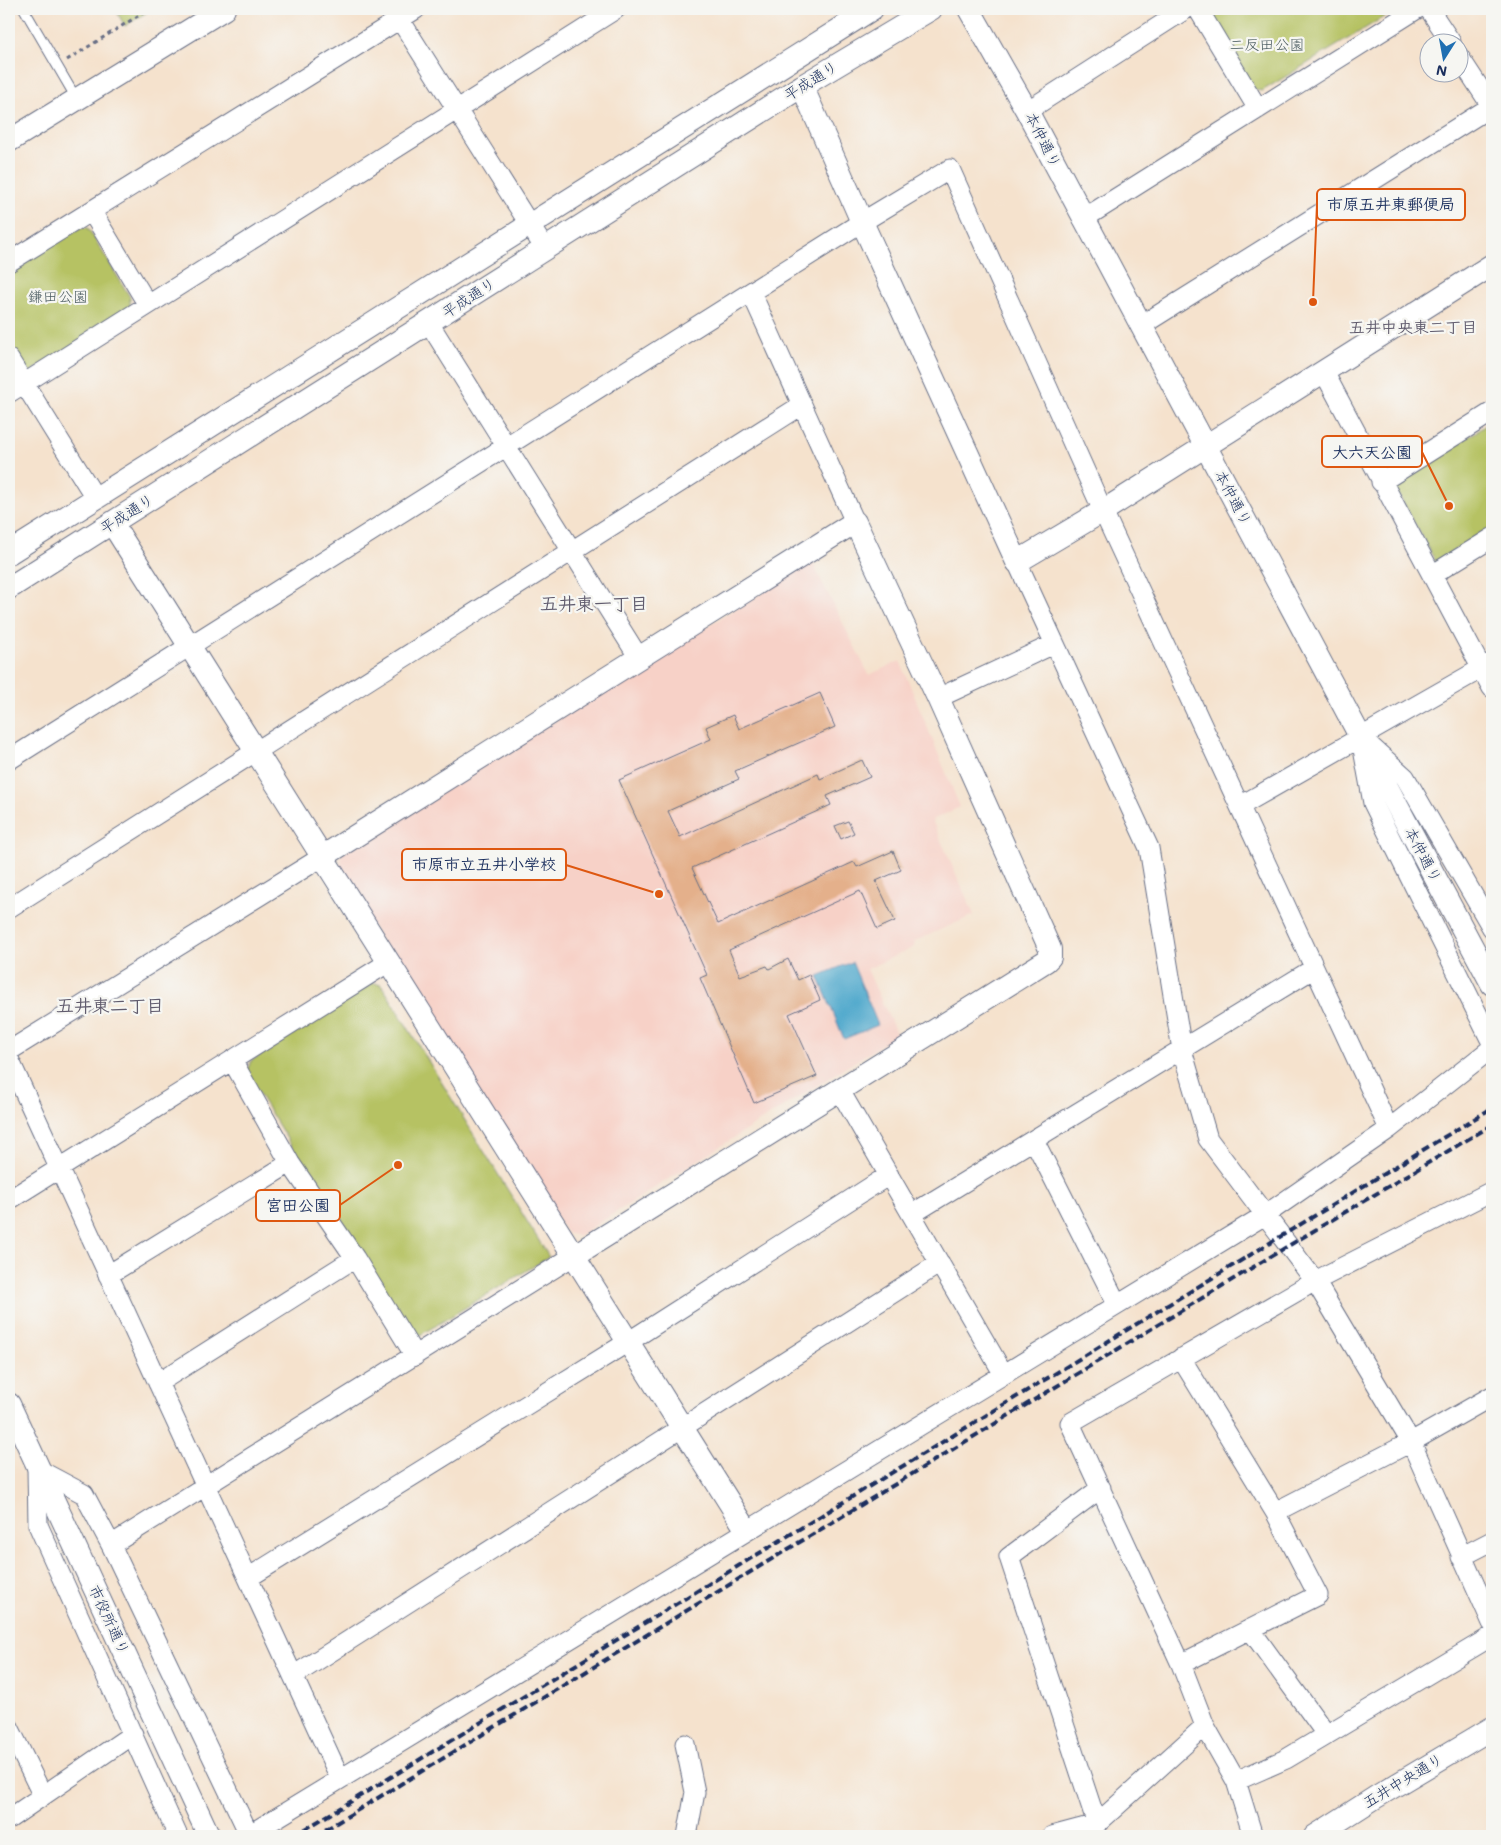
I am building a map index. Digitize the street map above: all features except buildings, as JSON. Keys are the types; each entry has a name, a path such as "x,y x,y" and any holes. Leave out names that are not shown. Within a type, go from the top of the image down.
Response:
{"street":[{"path":"9,140 224,9"},
{"path":"9,262 92,212 397,14 416,9"},
{"path":"16,388 616,9"},
{"name":"平成通り","path":"9,553 872,9"},
{"name":"平成通り","path":"9,588 429,324 802,86 930,9"},
{"path":"1028,111 1186,9"},
{"path":"1198,9 1258,109"},
{"path":"1083,219 1417,9"},
{"path":"1429,9 1444,32"},
{"name":"本仲通り","path":"970,10 1028,111 1083,219 1142,326 1492,984"},
{"path":"397,14 545,249"},
{"path":"1142,326 1492,106 1468,70"},
{"path":"802,86 1054,644 1149,848 1182,1050 1208,1138 1315,1281 1410,1442 1492,1623"},
{"path":"9,760 506,445 950,169 1103,511 1240,806 1313,969 1389,1129"},
{"path":"92,212 148,305"},
{"path":"1017,562 1103,511 1492,265"},
{"path":"111,1545 1046,961 1050,956 1050,949 938,698 855,522 751,292"},
{"path":"429,324 639,658"},
{"path":"9,359 16,388 96,499"},
{"path":"1324,372 1432,576 1487,665 1492,688"},
{"path":"9,908 572,553 802,405"},
{"path":"1382,482 1492,412"},
{"path":"9,1051 855,522"},
{"path":"112,523 746,1529"},
{"path":"1432,576 1492,538"},
{"path":"938,698 1054,644"},
{"path":"1240,806 1487,665"},
{"path":"1361,738 1405,777 1492,928"},
{"path":"1361,738 1373,803 1492,1043"},
{"path":"9,1200 389,962"},
{"path":"912,1214 1313,969"},
{"path":"178,1836 38,1525 37,1469 84,1494 111,1545 248,1835 1264,1214 1389,1129 1492,1048"},
{"path":"9,1059 340,1778"},
{"path":"232,1060 290,1163 355,1258 415,1356"},
{"path":"839,1089 1003,1373"},
{"path":"1034,1140 1117,1304"},
{"path":"108,1275 290,1163"},
{"path":"248,1578 628,1342 890,1176"},
{"path":"1253,1836 1236,1781 1205,1726 1181,1664 1070,1423 1315,1281 1492,1191"},
{"path":"158,1383 355,1258"},
{"path":"293,1676 683,1429 940,1263"},
{"path":"1181,1358 1275,1512 1318,1595 1181,1664"},
{"path":"1275,1512 1410,1442 1492,1396"},
{"name":"市役所通り","path":"9,1404 37,1469 64,1521 209,1836"},
{"path":"1090,1830 1010,1557 1101,1488"},
{"path":"1461,1557 1492,1541"},
{"path":"1250,1629 1326,1734"},
{"path":"1236,1781 1286,1758 1492,1636"},
{"path":"1052,1836 1090,1830 1205,1726"},
{"path":"9,1727 42,1794"},
{"name":"五井中央通り","path":"1315,1836 1376,1797 1492,1728"},
{"path":"9,1818 133,1734"},
{"path":"685,1744 695,1792 687,1836"}],"lane":[{"path":"24,9 76,98"}],"path":[{"path":"57,66 148,9"}],"shaded area":[{"path":"812,562 869,675 900,661 960,807 932,820 974,915 915,941 914,947 867,969 897,1035 578,1236 567,1233 339,873 342,853"}],"green space":[{"path":"115,9 152,9 125,26"},
{"name":"二反田公園","path":"1206,9 1397,9 1262,91 1251,89"},
{"name":"鎌田公園","path":"82,227 88,228 130,297 130,308 31,372 24,369 9,345 9,270"},
{"path":"1492,421 1492,527 1436,562 1394,486"},
{"path":"373,983 381,984 549,1257 412,1340 246,1073 251,1061"}],"water":[{"path":"852,962 878,1025 844,1039 818,976"}],"railway":[{"path":"294,1836 1492,1108"},
{"path":"315,1836 1288,1246 1492,1125"}],"place":[{"name":"市原五井東郵便局","path":"1313,302"},
{"name":"大六天公園","path":"1449,506"},
{"name":"市原市立五井小学校","path":"659,894"},
{"name":"宮田公園","path":"398,1165"}],"district":[{"name":"五井中央東二丁目","path":"1413,327"},
{"name":"五井東一丁目","path":"594,604"},
{"name":"五井東二丁目","path":"110,1006"}]}
